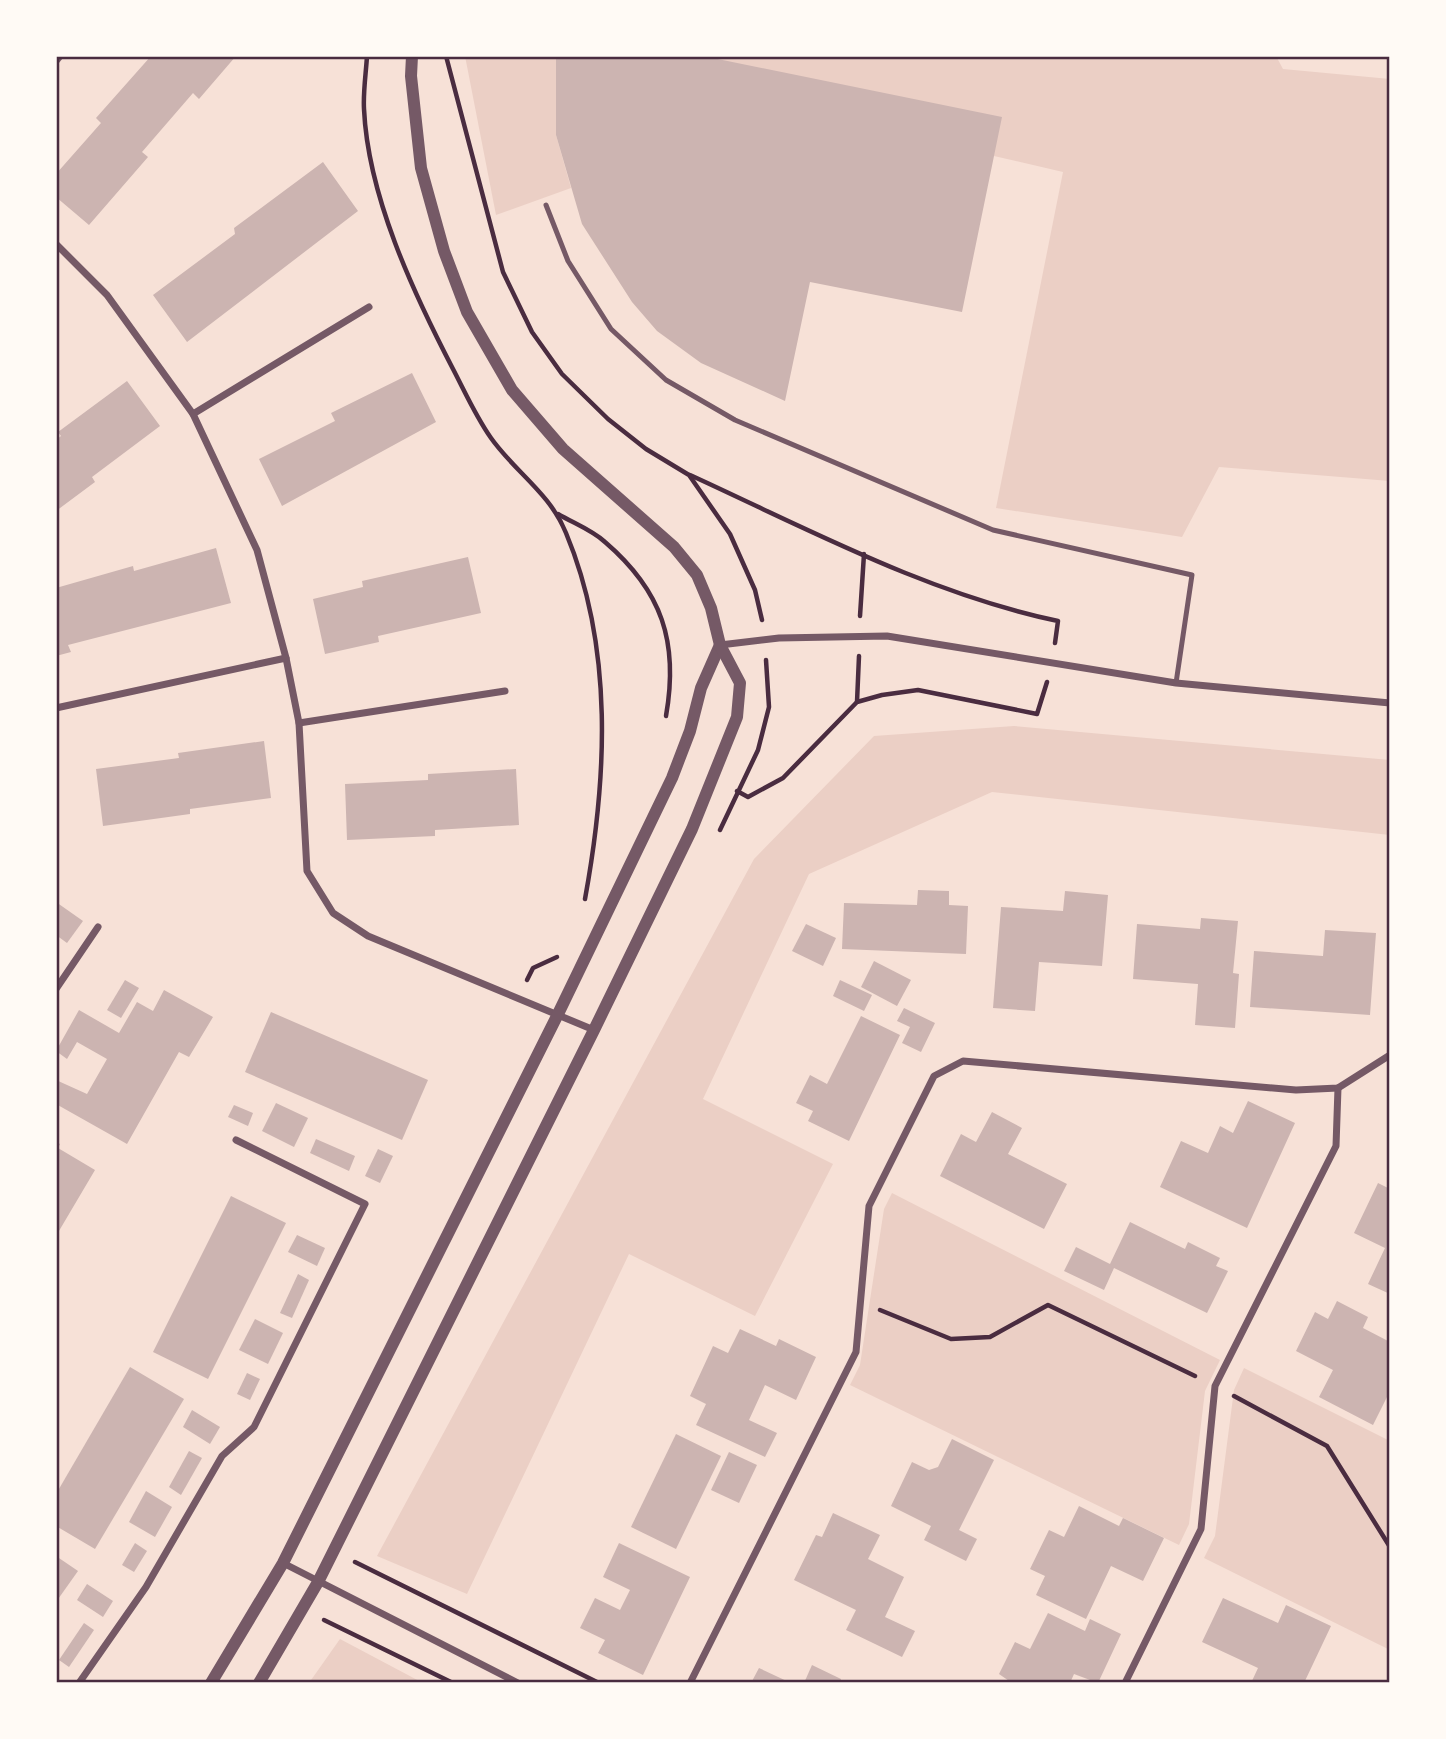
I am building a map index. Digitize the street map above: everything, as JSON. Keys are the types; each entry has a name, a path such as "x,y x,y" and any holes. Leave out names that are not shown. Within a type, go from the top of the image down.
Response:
{"street":[{"path":"56,61 60,56"},
{"path":"259,1683 318,1582 594,1030 714,779 737,717 740,683 720,645 711,608 698,575 674,547 563,449 512,390 467,312 444,251 421,168 411,76 412,56"},
{"path":"56,244 107,295 193,414 257,550 286,658 299,723 307,871 333,913 368,936 594,1030"},
{"path":"193,414 369,307"},
{"path":"720,645 765,639 838,635 887,636 1176,684 1390,703"},
{"path":"211,1683 283,1563 558,1014 672,778 690,731 701,688 720,645"},
{"path":"56,708 286,658"},
{"path":"299,723 505,691"},
{"path":"56,989 98,927"},
{"path":"690,1683 856,1352 869,1206 934,1076 963,1061 1296,1090 1338,1087 1390,1055"},
{"path":"1125,1683 1201,1530 1215,1386 1336,1146 1338,1087"},
{"path":"79,1683 146,1587 222,1456 254,1427 365,1204 236,1140"},
{"path":"283,1563 518,1683"}],"lane":[{"path":"546,205 568,261 611,329 666,380 712,407 735,420 993,530 1192,575 1176,684"}],"path":[{"path":"367,56 364,109 374,172 396,243 425,314 492,440 551,503 557,513 567,534 589,605 602,701 601,797 583,905 596,880"},
{"path":"446,56 503,272 532,332 562,374 608,419 646,449 689,475 864,554 941,585 1030,615 1058,621 1053,664 1037,714 918,690 882,695 857,702 783,778 748,797 714,779"},
{"path":"689,475 730,534 755,590 765,639 769,707 758,750 715,841"},
{"path":"557,513 603,540 643,581 662,614 669,656 666,718"},
{"path":"519,998 533,968 557,957 562,947"},
{"path":"860,1302 951,1339 990,1336 1048,1305 1215,1386 1326,1446 1390,1547"},
{"path":"318,1630 362,1550"},
{"path":"355,1562 599,1683"},
{"path":"324,1620 453,1683"}],"shaded area":[{"path":"465,56 556,56 556,135 571,188 496,215"},
{"path":"703,56 1276,56 1283,69 1390,79 1390,481 1219,467 1182,537 996,508 1063,172 994,156"},
{"path":"1014,726 1390,760 1390,835 992,792 809,874 703,1099 833,1164 755,1316 629,1254 467,1594 377,1556 754,859 874,736"},
{"path":"892,1193 1220,1360 1205,1391 1189,1524 1179,1545 850,1385 860,1365 884,1209"},
{"path":"1244,1368 1390,1441 1390,1650 1204,1558 1215,1536 1234,1390"},
{"path":"340,1639 423,1683 309,1683"}],"building":[{"path":"151,56 236,56 199,99 193,93 142,152 148,157 89,225 56,197 56,174 101,123 96,118"},
{"path":"556,56 703,56 1002,117 962,312 810,282 785,401 701,363 657,331 632,302 582,224 556,135"},
{"path":"323,162 358,211 187,342 153,295 235,234 234,228"},
{"path":"412,373 436,422 282,506 259,459 335,421 331,413"},
{"path":"127,381 160,426 92,477 95,482 56,511 56,440 61,436 58,432"},
{"path":"216,548 231,603 68,645 71,652 56,656 56,588 133,566 134,571"},
{"path":"468,557 481,613 378,636 379,642 325,654 313,599 363,587 362,581"},
{"path":"264,741 271,798 190,809 190,814 103,826 96,769 179,758 178,753"},
{"path":"516,769 519,825 435,830 435,836 347,840 345,784 428,780 428,774"},
{"path":"918,890 949,891 949,905 968,906 966,954 842,949 844,903 917,905"},
{"path":"1065,891 1108,895 1102,966 1039,962 1035,1011 993,1008 1001,907 1063,911"},
{"path":"56,902 83,921 67,943 56,935"},
{"path":"1201,918 1238,921 1233,973 1239,974 1235,1028 1195,1025 1198,984 1133,979 1137,924 1200,929"},
{"path":"806,924 836,938 823,966 792,951"},
{"path":"1325,930 1376,933 1370,1015 1250,1007 1254,951 1323,956"},
{"path":"874,961 911,980 897,1006 861,987"},
{"path":"125,980 139,988 121,1018 107,1010"},
{"path":"840,980 872,995 864,1011 833,996"},
{"path":"164,990 213,1017 189,1057 179,1052 127,1144 56,1104 56,1080 87,1094 107,1059 77,1042 67,1059 56,1051 79,1010 119,1033 137,1002 153,1011"},
{"path":"904,1008 935,1023 921,1052 902,1043 910,1027 897,1021"},
{"path":"271,1012 428,1080 402,1140 245,1072"},
{"path":"861,1016 900,1035 849,1141 808,1121 813,1111 796,1103 810,1075 827,1084"},
{"path":"1248,1101 1295,1123 1247,1228 1160,1187 1181,1141 1208,1153 1220,1126 1233,1133"},
{"path":"276,1103 308,1118 294,1147 262,1131"},
{"path":"234,1105 253,1113 248,1126 228,1117"},
{"path":"992,1112 1022,1128 1008,1154 1067,1184 1044,1229 940,1176 961,1134 976,1142"},
{"path":"316,1139 355,1156 349,1171 310,1153"},
{"path":"56,1142 60,1144 58,1148 95,1170 56,1236"},
{"path":"378,1149 393,1156 380,1183 365,1176"},
{"path":"1378,1183 1390,1189 1390,1294 1368,1284 1385,1248 1354,1233"},
{"path":"231,1196 286,1223 208,1379 153,1352"},
{"path":"1130,1222 1185,1249 1188,1242 1220,1258 1216,1266 1228,1271 1207,1313 1114,1268 1104,1290 1064,1271 1076,1247 1110,1264"},
{"path":"297,1235 325,1248 317,1266 288,1252"},
{"path":"298,1274 309,1280 292,1318 280,1313"},
{"path":"1337,1301 1368,1317 1363,1328 1390,1342 1390,1391 1373,1425 1319,1397 1333,1370 1296,1351 1315,1312 1328,1319"},
{"path":"255,1319 283,1333 268,1364 239,1350"},
{"path":"740,1329 776,1346 779,1339 816,1357 796,1400 765,1385 749,1420 777,1433 765,1457 696,1425 706,1404 690,1396 713,1346 728,1353"},
{"path":"130,1367 184,1399 95,1549 56,1526 56,1494"},
{"path":"247,1373 260,1379 250,1400 237,1394"},
{"path":"192,1410 220,1427 210,1444 183,1427"},
{"path":"676,1434 721,1456 676,1549 631,1527"},
{"path":"952,1439 994,1460 959,1530 977,1539 966,1561 924,1540 931,1526 891,1506 912,1462 929,1470 938,1467"},
{"path":"189,1451 202,1458 181,1495 169,1487"},
{"path":"729,1452 757,1465 739,1503 711,1490"},
{"path":"146,1491 172,1507 155,1537 129,1522"},
{"path":"1079,1506 1119,1526 1123,1518 1164,1538 1143,1581 1111,1566 1086,1619 1036,1595 1045,1576 1030,1569 1049,1530 1064,1537"},
{"path":"833,1513 880,1535 868,1559 904,1577 885,1617 915,1631 902,1657 846,1630 856,1610 794,1580 816,1535 822,1537"},
{"path":"135,1543 147,1551 134,1572 122,1565"},
{"path":"619,1543 690,1577 643,1675 598,1653 605,1640 580,1628 595,1598 620,1610 630,1590 603,1577"},
{"path":"56,1556 78,1571 56,1602"},
{"path":"87,1584 113,1601 103,1617 77,1600"},
{"path":"1223,1598 1278,1623 1286,1605 1331,1626 1304,1683 1251,1683 1258,1668 1202,1642"},
{"path":"1048,1613 1085,1631 1090,1619 1121,1634 1098,1683 1074,1674 1070,1683 1012,1683 999,1674 1015,1642 1030,1649"},
{"path":"84,1623 94,1630 69,1667 59,1660"},
{"path":"812,1665 841,1679 840,1683 804,1683"},
{"path":"759,1668 791,1683 751,1683"}]}
